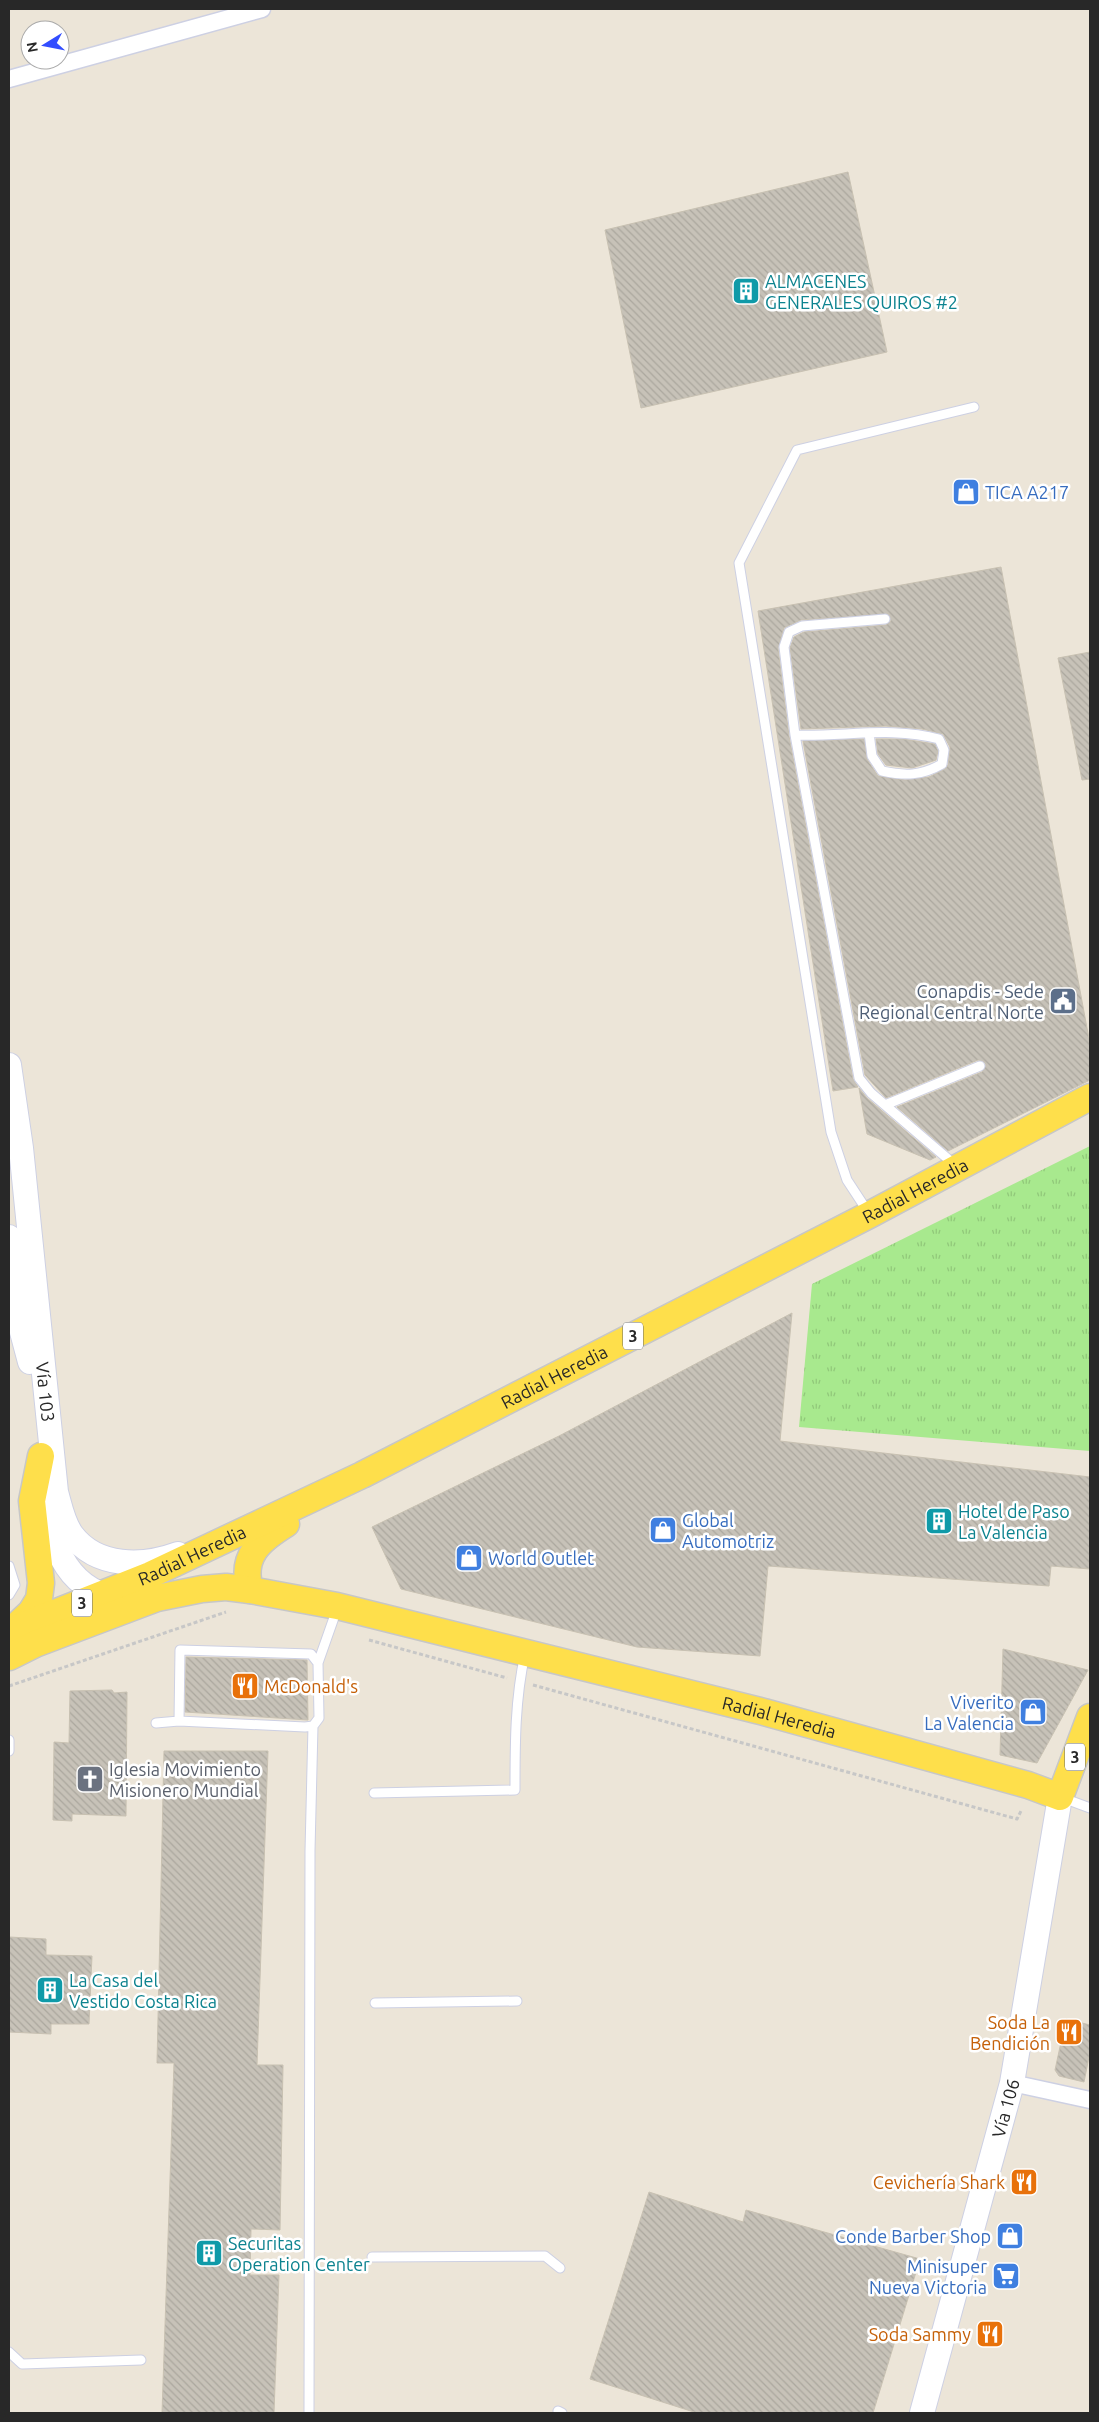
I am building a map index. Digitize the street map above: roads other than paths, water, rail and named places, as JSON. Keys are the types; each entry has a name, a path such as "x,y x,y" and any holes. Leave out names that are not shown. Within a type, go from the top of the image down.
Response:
{"main road":[{"name":"Vía 103","path":"9,1065 21,1148 56,1492 71,1534 82,1546 95,1554 129,1563 168,1558 241,1532"},
{"name":"Radial Heredia","path":"10,1630 164,1569 362,1475 870,1215 1080,1102"},
{"path":"9,1106 15,1120 21,1148"},
{"name":"Vía 103","path":"9,1237 22,1332 32,1372 47,1521 53,1542 67,1566 80,1581 101,1595"},
{"path":"9,1260 22,1332"},
{"path":"10,1630 31,1612 38,1599 41,1583 32,1501 41,1456"},
{"path":"250,1590 247,1581 248,1569 257,1546 264,1537 362,1475"},
{"name":"Radial Heredia","path":"9,1657 43,1641 157,1598 202,1589 226,1587 250,1590 338,1606 764,1712 1028,1785 1060,1797"},
{"path":"101,1595 126,1600 157,1598"},
{"name":"3","path":"1060,1797 1090,1717"},
{"name":"Vía 106","path":"922,2413 1012,2083 1060,1797"}],"street":[{"path":"9,79 240,12 262,9"},
{"path":"1012,2083 1090,2100"}],"lane":[{"path":"870,1215 847,1180 831,1132 738,563 797,450 974,407"},
{"path":"885,619 802,626 789,632 784,647 795,736 859,1078 864,1087 958,1167"},
{"path":"795,736 869,733 923,734 939,739 944,750 942,764 918,775 904,776 882,771 872,756 869,733"},
{"path":"885,1105 980,1066"},
{"path":"1080,1102 1090,1087"},
{"path":"9,1566 15,1586 9,1595"},
{"path":"309,2413 310,1852 313,1726 319,1718 318,1663 338,1606"},
{"path":"179,1721 180,1650 311,1654 318,1663"},
{"path":"374,1794 515,1790 515,1741 519,1682 525,1654"},
{"path":"156,1723 179,1721 313,1726"},
{"path":"9,1740 9,1750"},
{"path":"1060,1797 1090,1808"},
{"path":"374,2003 517,2001"},
{"path":"372,2257 545,2256 560,2268"},
{"path":"9,2352 22,2364 141,2360"}],"place":[{"name":"ALMACENES GENERALES QUIROS #2","path":"746,291"},
{"name":"TICA A217","path":"966,492"},
{"name":"Conapdis - Sede Regional Central Norte","path":"1063,1001"},
{"name":"Hotel de Paso La Valencia","path":"939,1521"},
{"name":"Global Automotriz","path":"663,1530"},
{"name":"World Outlet","path":"469,1558"},
{"name":"McDonald's","path":"245,1686"},
{"name":"Viverito La Valencia","path":"1033,1712"},
{"name":"Iglesia Movimiento Misionero Mundial","path":"90,1779"},
{"name":"La Casa del Vestido Costa Rica","path":"50,1990"},
{"name":"Soda La Bendición","path":"1069,2032"},
{"name":"Cevichería Shark","path":"1024,2182"},
{"name":"Conde Barber Shop","path":"1010,2236"},
{"name":"Securitas Operation Center","path":"209,2253"},
{"name":"Minisuper Nueva Victoria","path":"1006,2276"},
{"name":"Soda Sammy","path":"990,2334"}]}
